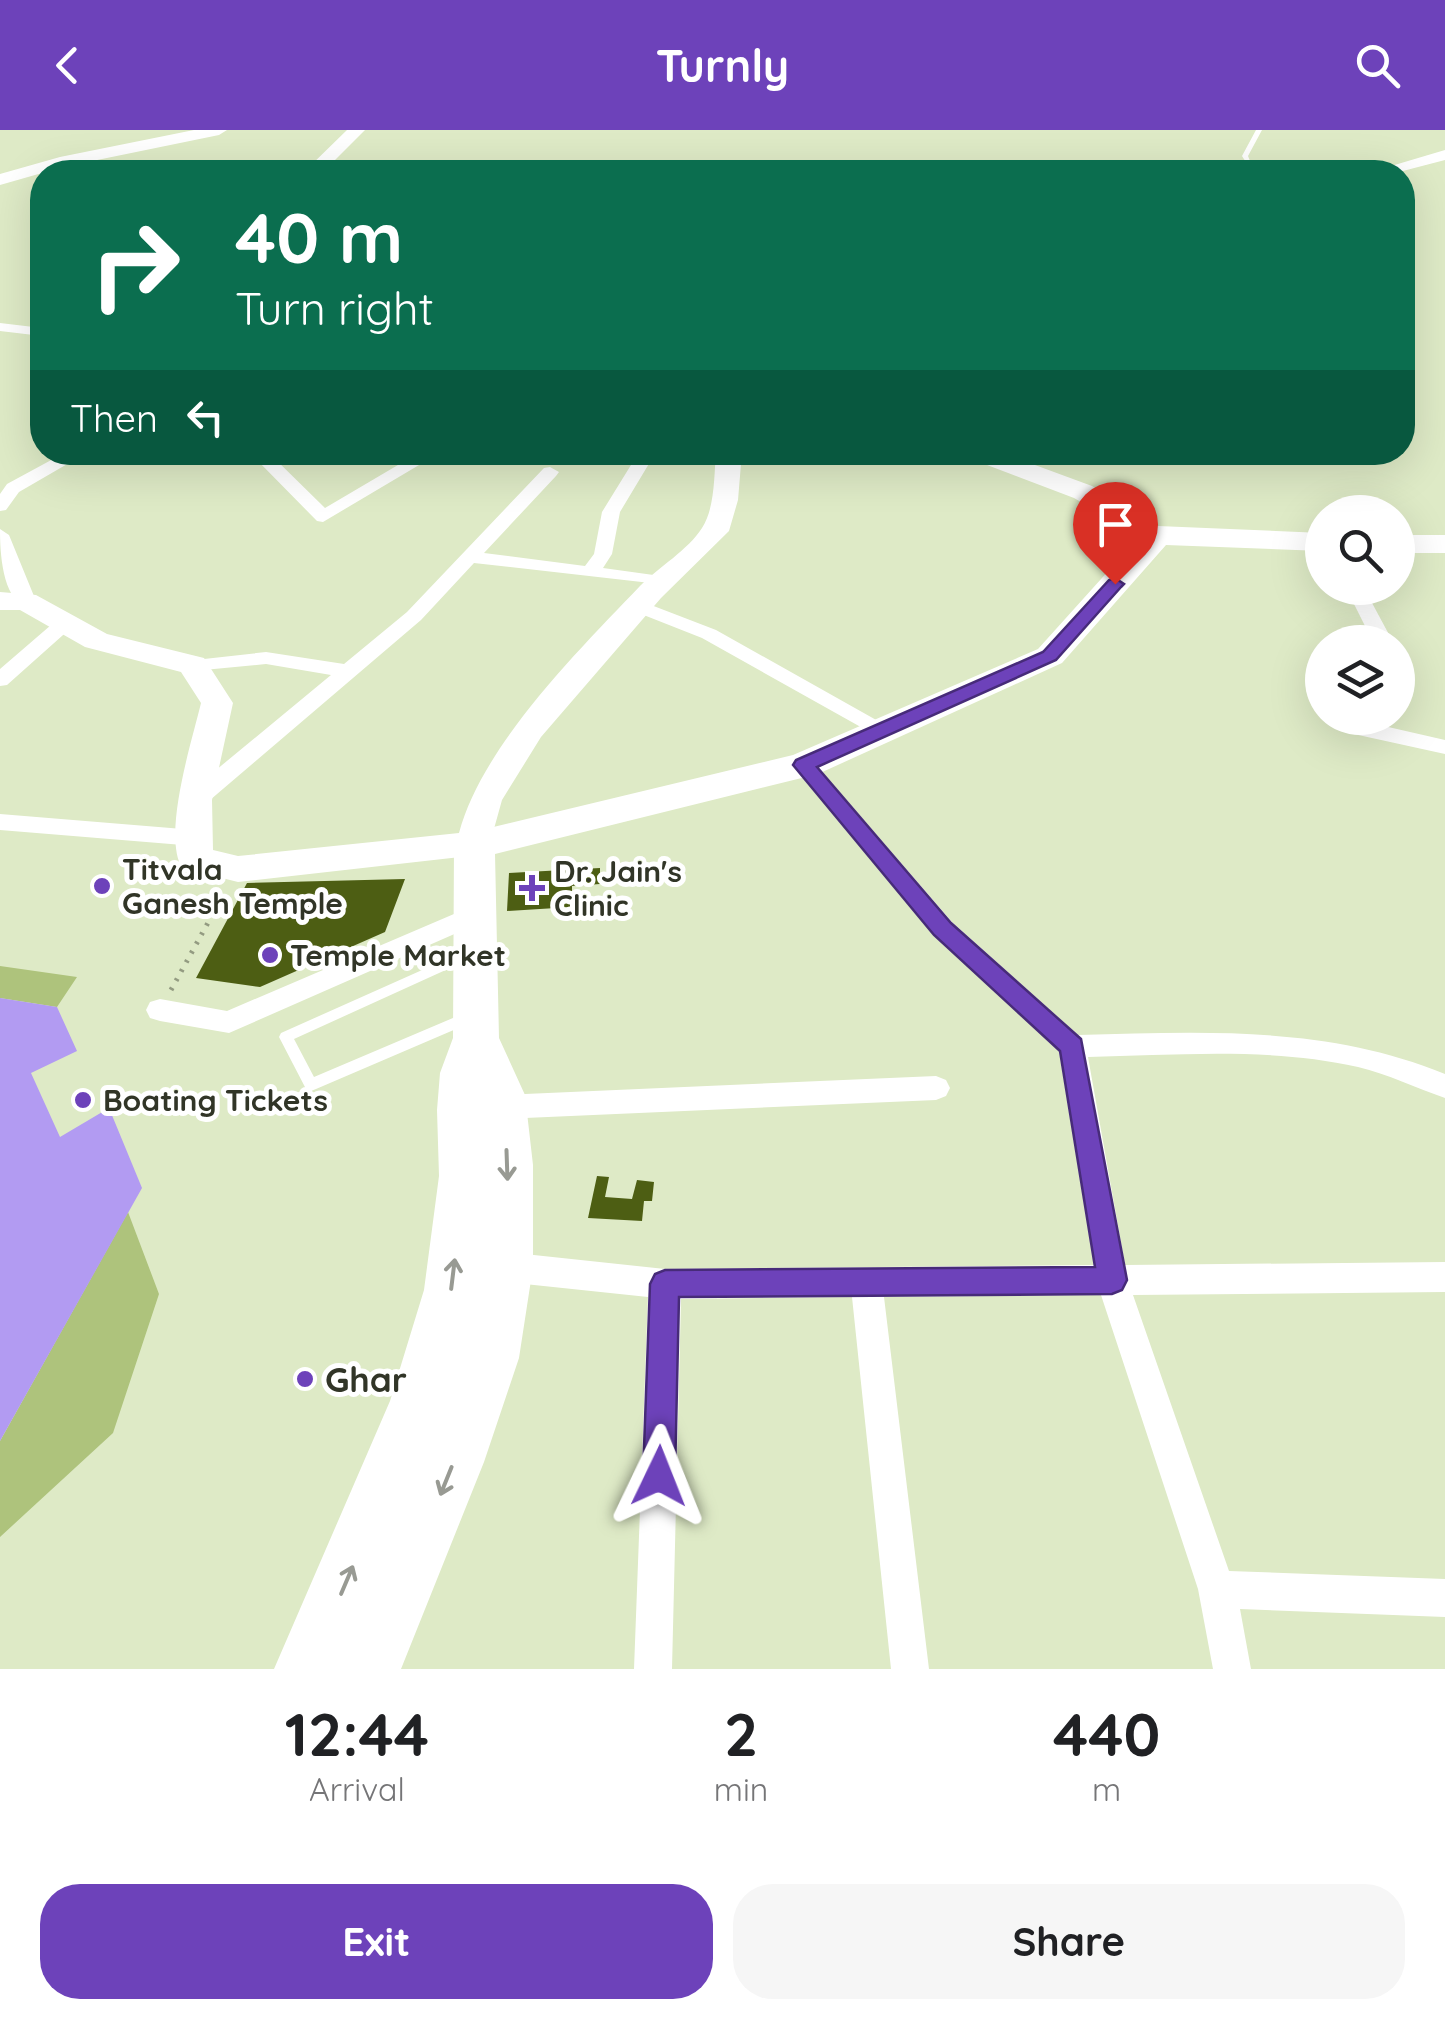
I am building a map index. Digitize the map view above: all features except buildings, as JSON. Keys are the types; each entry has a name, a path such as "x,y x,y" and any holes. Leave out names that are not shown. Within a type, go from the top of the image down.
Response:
{"main road":[{"path":"307,1669 348,1580 419,1401 451,1290 465,1176 461,1110 464,1074 476,1026 474,845 804,765 1050,656 1158,535 1305,541"},
{"path":"1415,544 1445,544"},
{"path":"368,1669 454,1462 491,1358 506,1267 508,1165 502,1107 476,1026"}],"street":[{"path":"70,160 218,130"},
{"path":"325,160 356,130"},
{"path":"1415,163 1445,155"},
{"path":"0,180 30,171"},
{"path":"0,327 30,331"},
{"path":"0,506 13,488 56,465"},
{"path":"272,465 323,517 411,465"},
{"path":"590,572 604,554 611,512 640,465"},
{"path":"193,665 217,704 194,800 195,859 238,869 426,846 474,845 484,800 530,730 638,606 715,531 725,500 728,465"},
{"path":"1010,465 1084,492 1158,535"},
{"path":"194,800 414,616 550,472"},
{"path":"0,535 13,601 96,641 193,665 266,658 346,670"},
{"path":"471,557 662,581"},
{"path":"638,606 709,634 883,730"},
{"path":"0,680 65,623"},
{"path":"1390,735 1445,747"},
{"path":"804,765 942,929 1072,1046 1112,1280 1217,1589 1232,1669"},
{"path":"0,822 194,838"},
{"path":"160,1010 229,1022 475,933"},
{"path":"1072,1046 1274,1045 1358,1056 1417,1072 1445,1086"},
{"path":"502,1107 936,1088"},
{"path":"506,1267 665,1284 1445,1277"},
{"path":"866,1281 910,1669"},
{"path":"653,1669 665,1284"},
{"path":"1217,1589 1445,1598"}],"lane":[{"path":"1247,160 1245,156 1260,130"},
{"path":"475,933 286,1037 311,1085 476,1026"}],"path":[{"path":"160,1010 238,869"}],"green space":[{"path":"0,966 77,977 57,1007 0,998"},
{"path":"128,1212 159,1294 113,1433 0,1537 0,1441"}],"shaded area":[{"path":"0,998 57,1007 77,1051 31,1073 60,1137 109,1108 142,1188 0,1441"}],"place":[{"name":"Titvala Ganesh Temple","path":"102,886"},
{"name":"Dr. Jain's Clinic","path":"532,888"},
{"name":"Temple Market","path":"270,955"},
{"name":"Boating Tickets","path":"83,1100"},
{"name":"Ghar","path":"305,1379"}],"route":[{"path":"659,1476 665,1284 1112,1280 1072,1046 942,929 804,765 1050,656 1115,584"}]}
